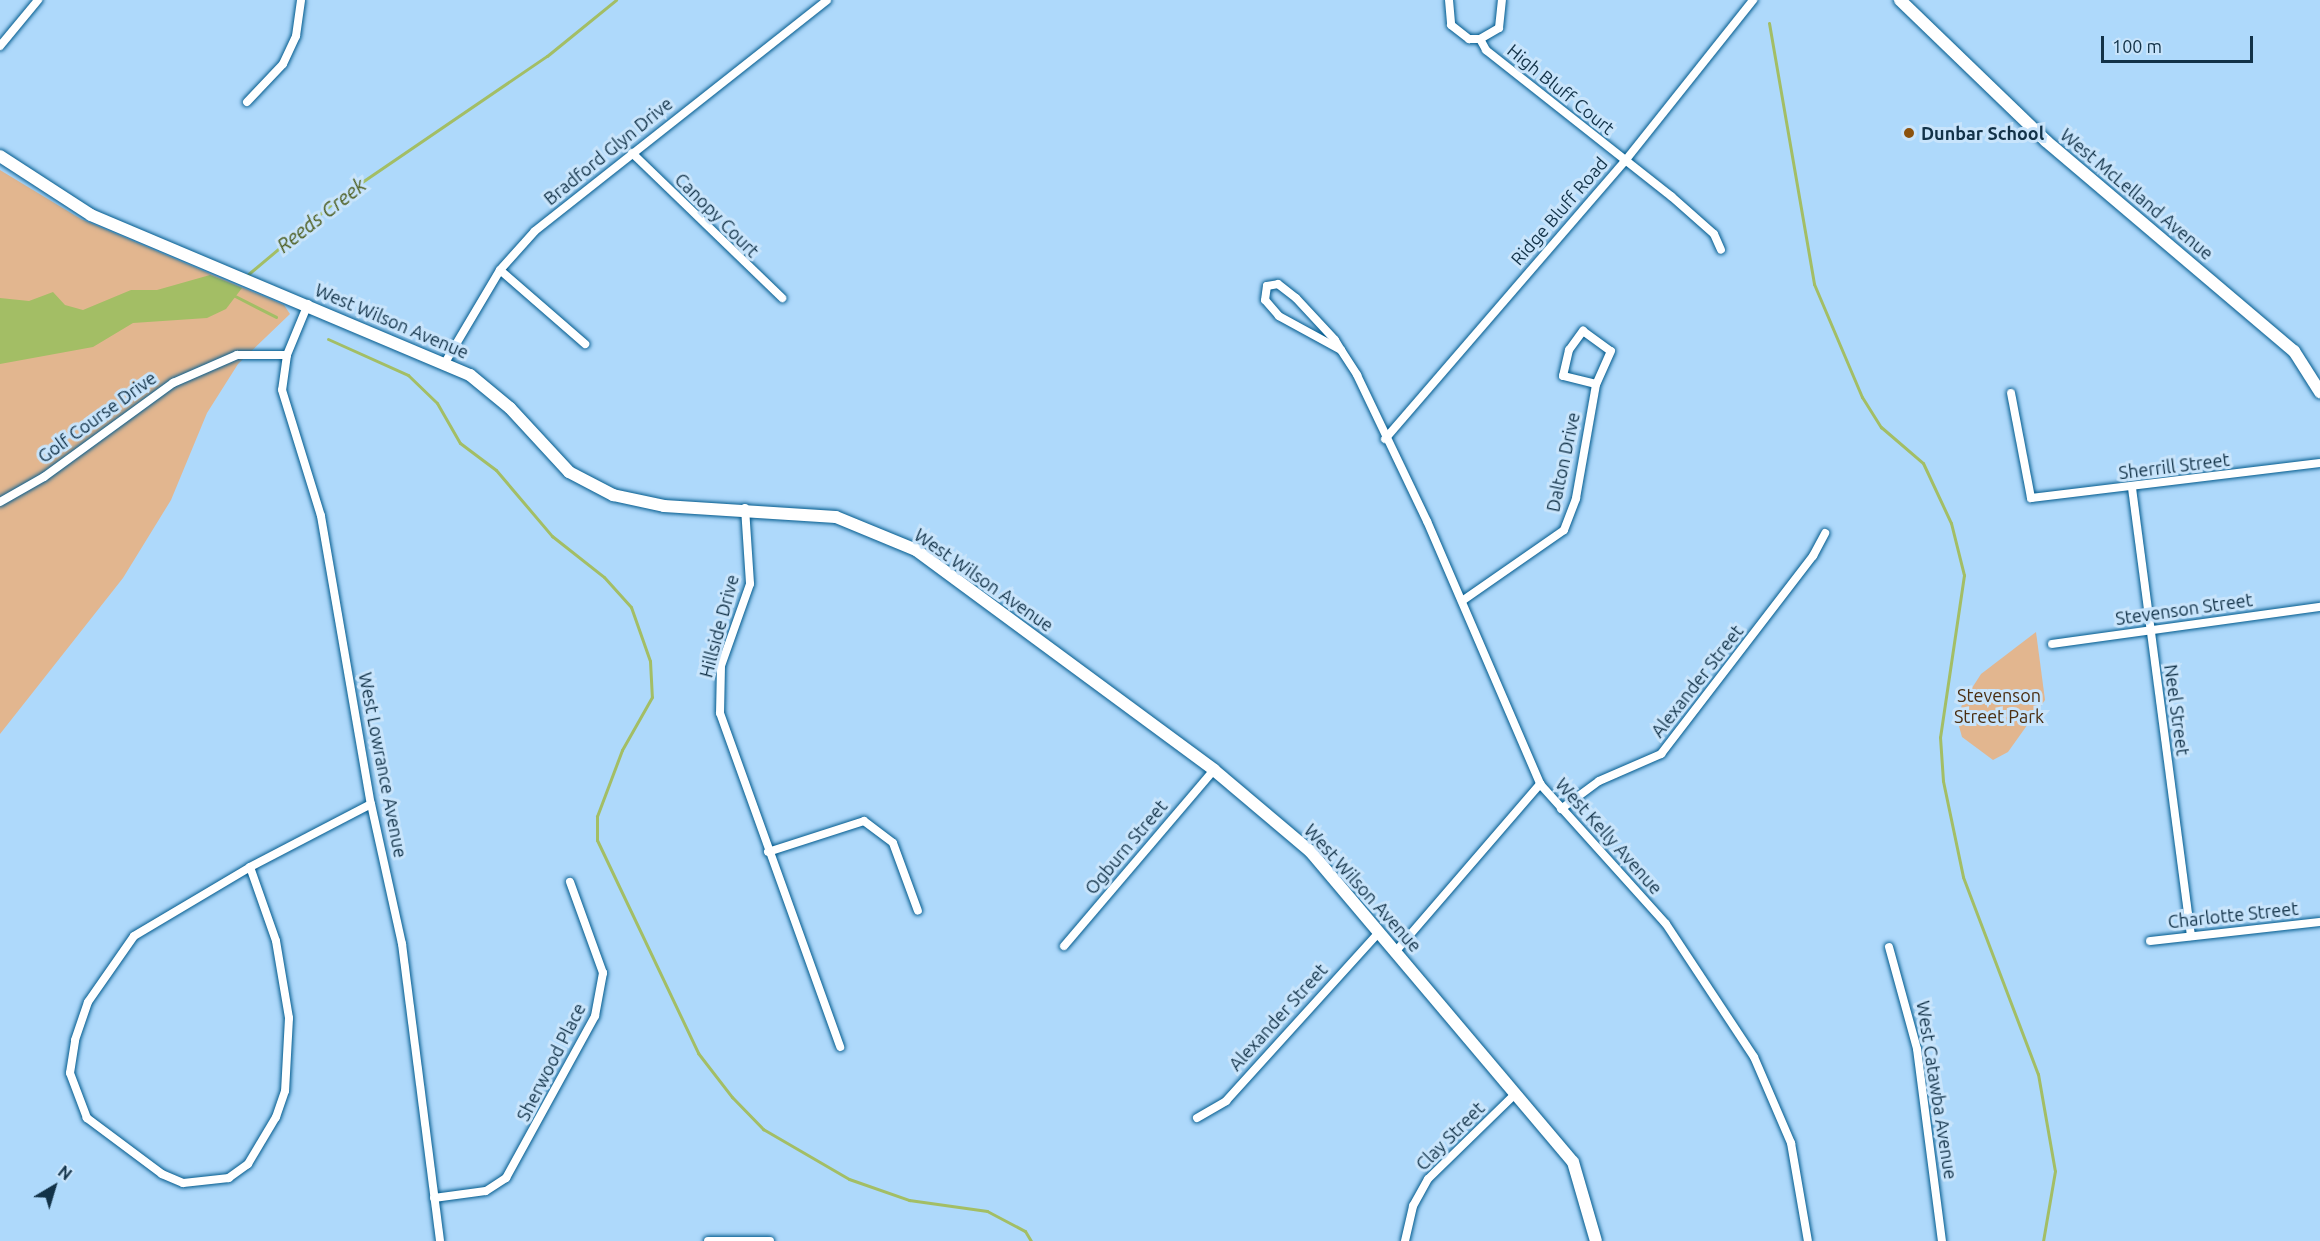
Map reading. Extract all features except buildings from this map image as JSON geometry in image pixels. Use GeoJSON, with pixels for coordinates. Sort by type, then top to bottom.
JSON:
{"type":"FeatureCollection","features":[{"type":"Feature","properties":{"kind":"street"},"geometry":{"type":"LineString","coordinates":[[0,46],[38,0]]}},
{"type":"Feature","properties":{"kind":"street"},"geometry":{"type":"LineString","coordinates":[[247,102],[283,64],[296,36],[302,0]]}},
{"type":"Feature","properties":{"kind":"street","name":"Bradford Glyn Drive"},"geometry":{"type":"LineString","coordinates":[[446,361],[500,270],[535,231],[827,0]]}},
{"type":"Feature","properties":{"kind":"street","name":"High Bluff Court"},"geometry":{"type":"LineString","coordinates":[[1449,0],[1451,25],[1459,34],[1480,39],[1499,28],[1502,0]]}},
{"type":"Feature","properties":{"kind":"street","name":"Ridge Bluff Road"},"geometry":{"type":"LineString","coordinates":[[1385,439],[1625,161],[1753,0]]}},
{"type":"Feature","properties":{"kind":"street","name":"West McLelland Avenue"},"geometry":{"type":"LineString","coordinates":[[1900,0],[2046,141],[2294,351],[2320,392]]}},
{"type":"Feature","properties":{"kind":"street","name":"High Bluff Court"},"geometry":{"type":"LineString","coordinates":[[1480,39],[1486,50],[1714,234],[1721,250]]}},
{"type":"Feature","properties":{"kind":"street","name":"Canopy Court"},"geometry":{"type":"LineString","coordinates":[[632,153],[782,298]]}},
{"type":"Feature","properties":{"kind":"street","name":"West Wilson Avenue"},"geometry":{"type":"LineString","coordinates":[[0,156],[91,215],[446,361],[493,392],[553,458],[589,484],[637,502],[746,508],[836,518],[916,550],[1214,770],[1310,851],[1573,1162],[1596,1241]]}},
{"type":"Feature","properties":{"kind":"street"},"geometry":{"type":"LineString","coordinates":[[500,270],[585,344]]}},
{"type":"Feature","properties":{"kind":"street","name":"West Kelly Avenue"},"geometry":{"type":"LineString","coordinates":[[1341,350],[1279,316],[1263,294],[1267,286],[1278,284],[1289,291],[1341,350],[1462,601],[1540,784],[1666,924],[1754,1057],[1791,1143],[1808,1241]]}},
{"type":"Feature","properties":{"kind":"street","name":"West Lowrance Avenue"},"geometry":{"type":"LineString","coordinates":[[308,304],[287,355],[286,413],[321,516],[371,804],[406,970],[440,1241]]}},
{"type":"Feature","properties":{"kind":"street","name":"Dalton Drive"},"geometry":{"type":"LineString","coordinates":[[1462,601],[1564,530],[1576,498],[1596,384],[1611,351],[1583,331],[1569,350],[1563,376],[1596,384]]}},
{"type":"Feature","properties":{"kind":"street","name":"Golf Course Drive"},"geometry":{"type":"LineString","coordinates":[[0,502],[44,477],[173,382],[237,355],[287,355]]}},
{"type":"Feature","properties":{"kind":"street","name":"Sherrill Street"},"geometry":{"type":"LineString","coordinates":[[2011,393],[2031,498],[2132,488],[2320,463]]}},
{"type":"Feature","properties":{"kind":"street","name":"Neel Street"},"geometry":{"type":"LineString","coordinates":[[2132,488],[2191,936]]}},
{"type":"Feature","properties":{"kind":"street","name":"Hillside Drive"},"geometry":{"type":"LineString","coordinates":[[746,508],[750,584],[721,666],[718,699],[768,852],[840,1047]]}},
{"type":"Feature","properties":{"kind":"street","name":"Alexander Street"},"geometry":{"type":"LineString","coordinates":[[1561,809],[1599,781],[1662,754],[1825,533]]}},
{"type":"Feature","properties":{"kind":"street","name":"Stevenson Street"},"geometry":{"type":"LineString","coordinates":[[2052,644],[2320,607]]}},
{"type":"Feature","properties":{"kind":"street","name":"Ogburn Street"},"geometry":{"type":"LineString","coordinates":[[1064,946],[1214,770]]}},
{"type":"Feature","properties":{"kind":"street"},"geometry":{"type":"LineString","coordinates":[[1396,951],[1540,784]]}},
{"type":"Feature","properties":{"kind":"street"},"geometry":{"type":"LineString","coordinates":[[250,867],[276,941],[289,1018],[285,1091],[268,1133],[248,1164],[206,1184],[183,1183],[162,1174],[87,1118],[70,1073],[75,1040],[103,975],[134,936],[250,867],[371,804]]}},
{"type":"Feature","properties":{"kind":"street"},"geometry":{"type":"LineString","coordinates":[[768,852],[864,822],[893,843],[918,911]]}},
{"type":"Feature","properties":{"kind":"street","name":"Sherwood Place"},"geometry":{"type":"LineString","coordinates":[[434,1198],[486,1191],[506,1178],[595,1016],[603,973],[570,882]]}},
{"type":"Feature","properties":{"kind":"street","name":"Charlotte Street"},"geometry":{"type":"LineString","coordinates":[[2150,941],[2320,922]]}},
{"type":"Feature","properties":{"kind":"street","name":"Alexander Street"},"geometry":{"type":"LineString","coordinates":[[1197,1118],[1226,1101],[1380,931]]}},
{"type":"Feature","properties":{"kind":"street","name":"West Catawba Avenue"},"geometry":{"type":"LineString","coordinates":[[1889,947],[1917,1049],[1942,1241]]}},
{"type":"Feature","properties":{"kind":"street","name":"Clay Street"},"geometry":{"type":"LineString","coordinates":[[1405,1241],[1413,1206],[1428,1179],[1516,1093]]}},
{"type":"Feature","properties":{"kind":"street"},"geometry":{"type":"LineString","coordinates":[[708,1241],[770,1241]]}},
{"type":"Feature","properties":{"kind":"green space"},"geometry":{"type":"Polygon","coordinates":[[[0,170],[81,219],[284,305],[290,314],[238,364],[207,413],[171,500],[123,578],[0,734],[0,170]]]}},
{"type":"Feature","properties":{"kind":"green space","name":"Stevenson Street Park"},"geometry":{"type":"Polygon","coordinates":[[[2036,632],[2045,700],[2008,752],[1993,760],[1962,737],[1957,719],[1963,702],[1981,674],[2036,632]]]}},
{"type":"Feature","properties":{"kind":"shaded area"},"geometry":{"type":"Polygon","coordinates":[[[210,275],[242,288],[226,309],[207,318],[133,323],[93,347],[0,364],[0,298],[29,301],[53,292],[65,305],[83,310],[131,290],[157,290],[210,275]]]}},
{"type":"Feature","properties":{"kind":"waterway","name":"Reeds Creek"},"geometry":{"type":"LineString","coordinates":[[246,276],[340,197],[547,56],[616,0]]}},
{"type":"Feature","properties":{"kind":"waterway"},"geometry":{"type":"LineString","coordinates":[[1769,23],[1814,284],[1862,397],[1881,427],[1923,463],[1951,523],[1964,575],[1940,737],[1943,781],[1963,877],[2038,1074],[2055,1171],[2043,1241]]}},
{"type":"Feature","properties":{"kind":"waterway"},"geometry":{"type":"LineString","coordinates":[[235,296],[276,317]]}},
{"type":"Feature","properties":{"kind":"waterway"},"geometry":{"type":"LineString","coordinates":[[328,339],[408,375],[437,403],[460,443],[496,470],[552,536],[604,577],[631,607],[650,661],[652,697],[622,750],[597,816],[597,840],[698,1053],[732,1097],[763,1129],[849,1179],[909,1200],[987,1211],[1025,1231],[1031,1241]]}},
{"type":"Feature","properties":{"kind":"place","name":"Dunbar School"},"geometry":{"type":"Point","coordinates":[1909,133]}}]}
